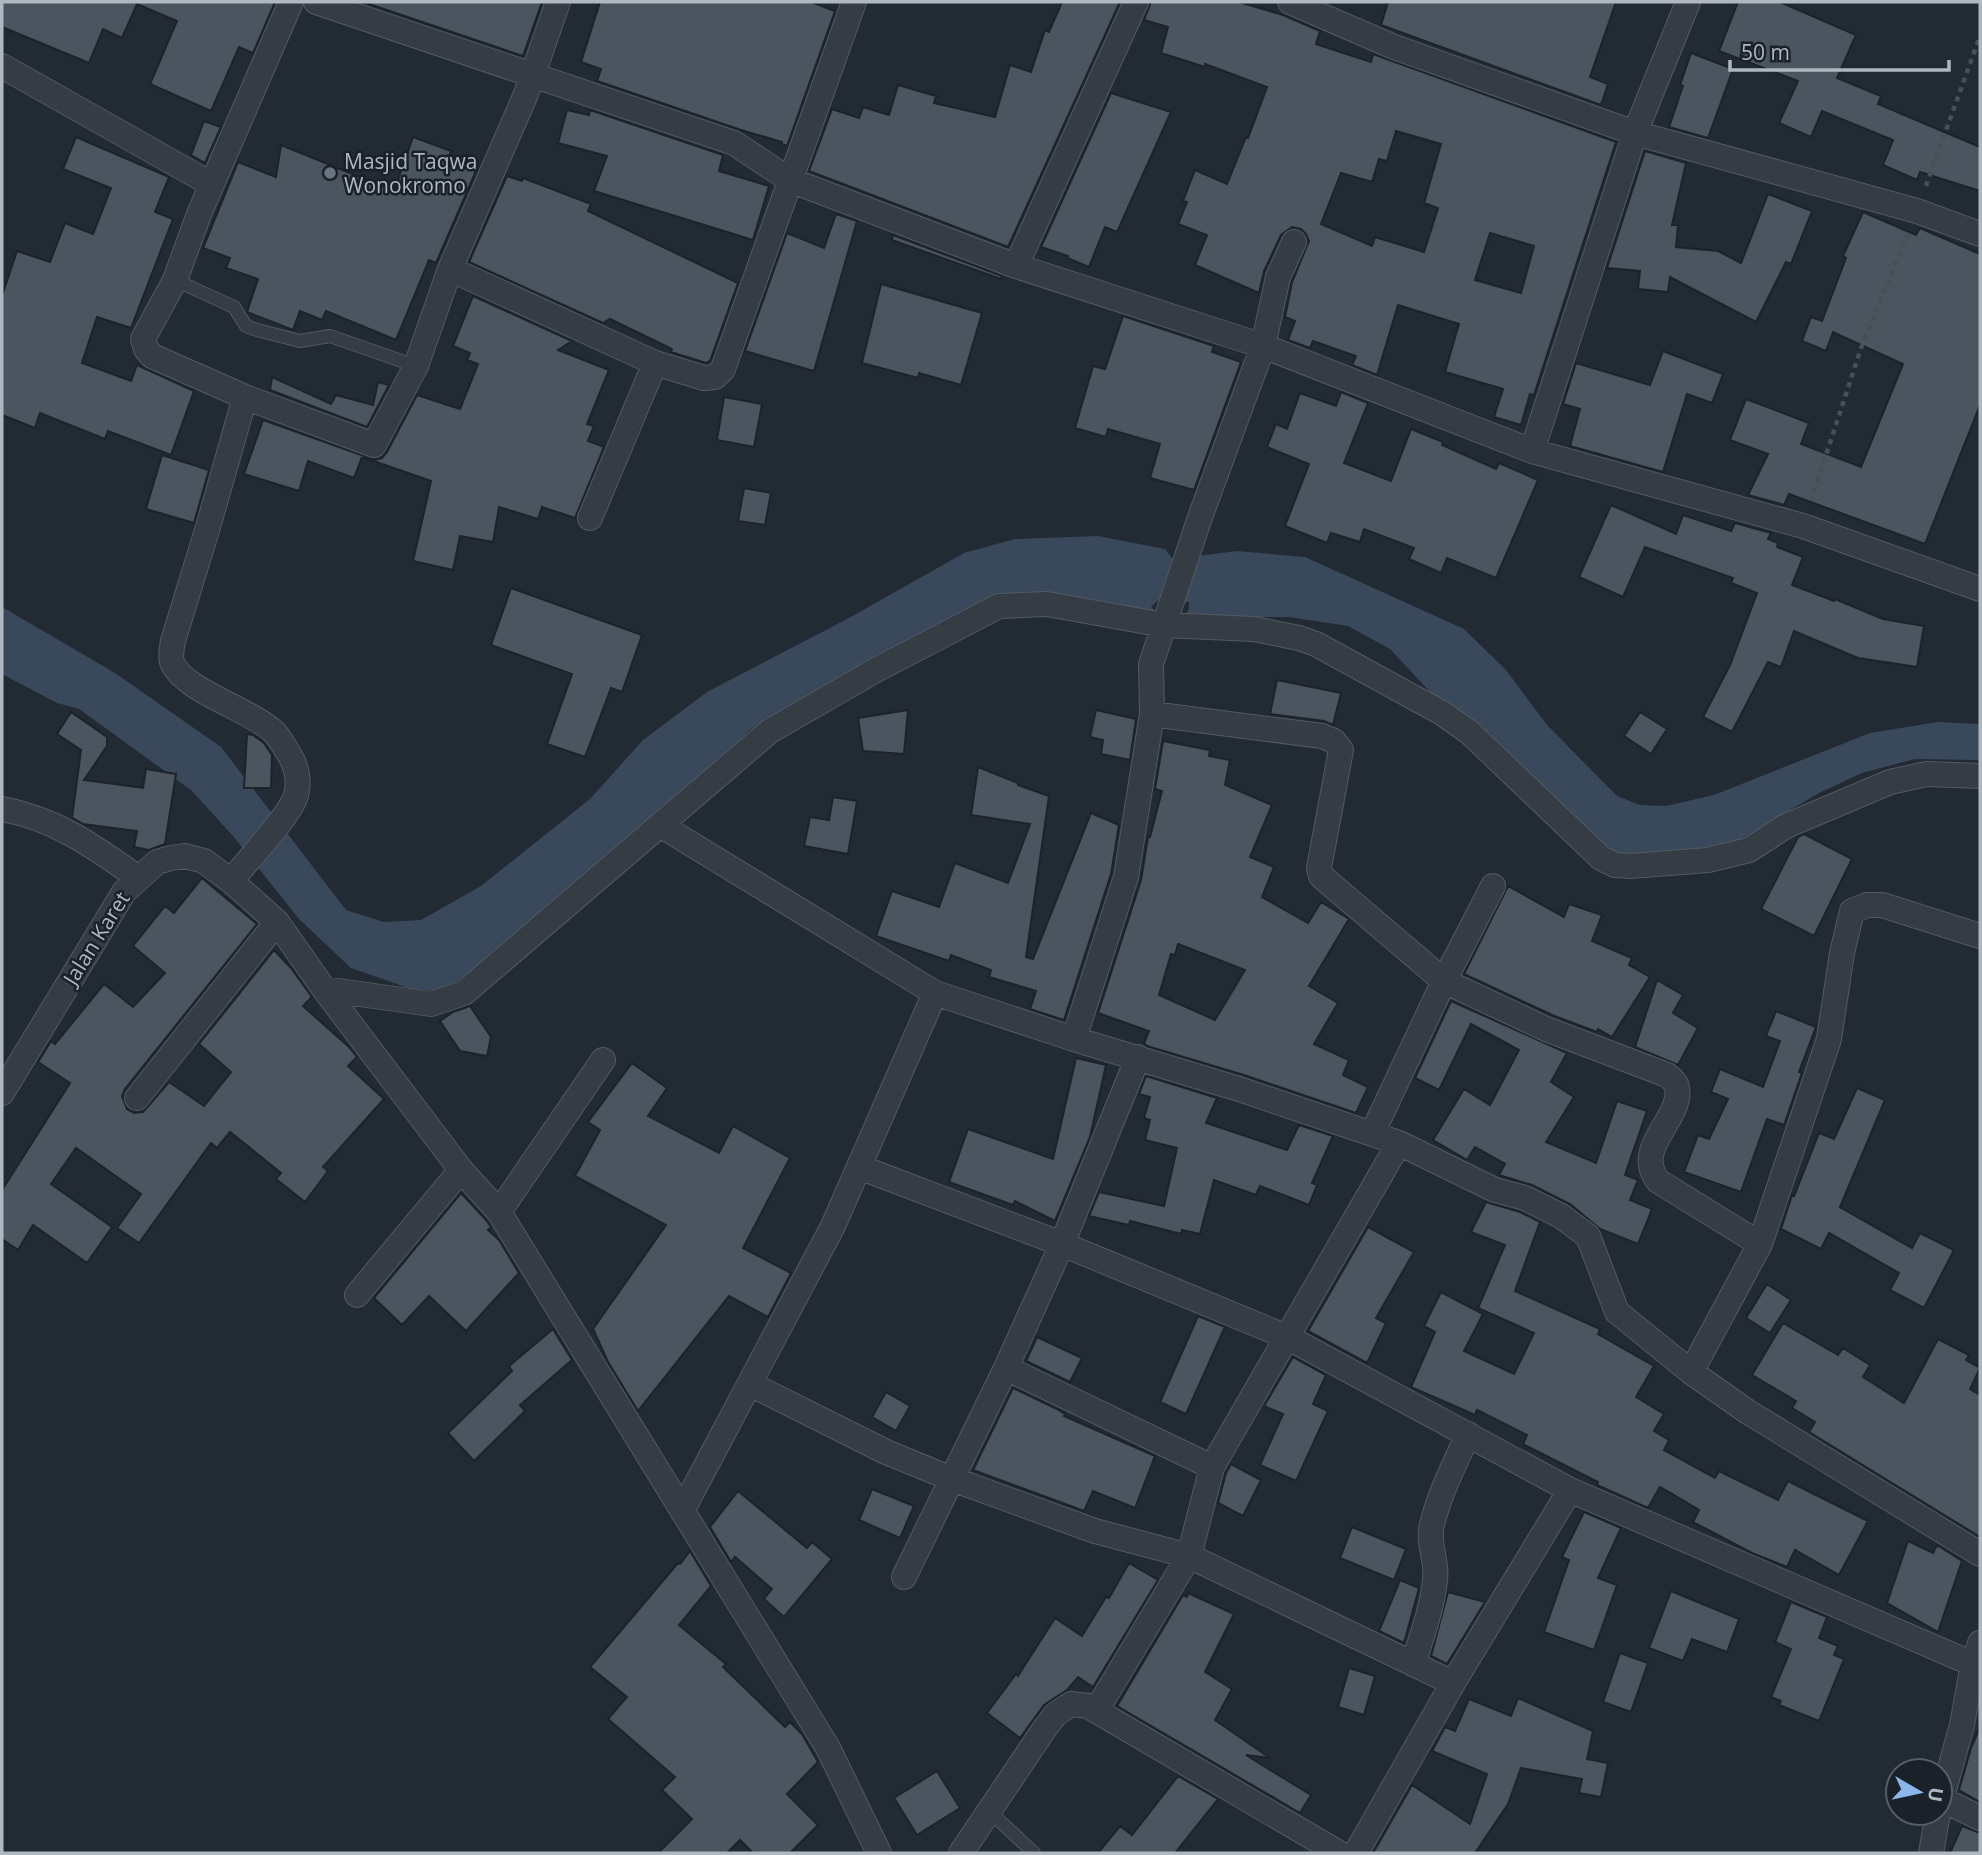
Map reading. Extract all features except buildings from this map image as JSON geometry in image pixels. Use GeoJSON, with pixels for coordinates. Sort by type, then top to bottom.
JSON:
{"type":"FeatureCollection","features":[{"type":"Feature","properties":{"kind":"street"},"geometry":{"type":"LineString","coordinates":[[291,2],[212,184],[175,280],[143,339],[152,356],[245,397],[374,446],[416,366],[450,269],[533,74],[558,2]]}},
{"type":"Feature","properties":{"kind":"street"},"geometry":{"type":"LineString","coordinates":[[316,2],[734,143],[790,180],[1016,266],[1263,346],[1532,451],[1803,526],[1980,589]]}},
{"type":"Feature","properties":{"kind":"street"},"geometry":{"type":"LineString","coordinates":[[450,269],[655,363],[704,378],[715,377],[723,369],[854,2]]}},
{"type":"Feature","properties":{"kind":"street"},"geometry":{"type":"LineString","coordinates":[[1016,266],[1136,2]]}},
{"type":"Feature","properties":{"kind":"street"},"geometry":{"type":"LineString","coordinates":[[1290,2],[1394,47],[1635,133],[1917,211],[1980,234]]}},
{"type":"Feature","properties":{"kind":"street"},"geometry":{"type":"LineString","coordinates":[[1532,451],[1635,133],[1688,2]]}},
{"type":"Feature","properties":{"kind":"street"},"geometry":{"type":"LineString","coordinates":[[2,66],[212,184]]}},
{"type":"Feature","properties":{"kind":"street"},"geometry":{"type":"LineString","coordinates":[[1074,1039],[1126,877],[1152,715],[1151,664],[1199,520],[1263,346],[1278,277],[1294,242]]}},
{"type":"Feature","properties":{"kind":"street"},"geometry":{"type":"LineString","coordinates":[[590,518],[655,363]]}},
{"type":"Feature","properties":{"kind":"street"},"geometry":{"type":"LineString","coordinates":[[231,881],[296,797],[298,774],[273,731],[195,686],[178,672],[171,660],[173,640],[245,397]]}},
{"type":"Feature","properties":{"kind":"street"},"geometry":{"type":"LineString","coordinates":[[324,989],[431,1004],[464,993],[770,731],[876,670],[999,606],[1047,604],[1167,617],[1254,629],[1316,644],[1442,713],[1469,732],[1601,858],[1615,865],[1708,860],[1749,850],[1786,826],[1890,782],[1926,774],[1980,776]]}},
{"type":"Feature","properties":{"kind":"street"},"geometry":{"type":"LineString","coordinates":[[1152,715],[1322,736],[1334,741],[1341,750],[1319,868],[1321,876],[1444,981],[1546,1029],[1667,1075],[1676,1084],[1678,1091],[1653,1148],[1649,1167],[1652,1174],[1658,1181],[1760,1244]]}},
{"type":"Feature","properties":{"kind":"street"},"geometry":{"type":"LineString","coordinates":[[2,809],[29,814],[81,838],[137,877]]}},
{"type":"Feature","properties":{"kind":"street"},"geometry":{"type":"LineString","coordinates":[[660,825],[935,993],[1399,1143],[1495,1190],[1525,1198],[1561,1216],[1588,1236],[1617,1312],[1691,1372],[1748,1412],[1980,1554]]}},
{"type":"Feature","properties":{"kind":"street","name":"Jalan Karet"},"geometry":{"type":"LineString","coordinates":[[2,1093],[124,892],[137,877],[157,862],[185,856],[204,861],[231,881],[277,922],[461,1171],[499,1212],[828,1748],[879,1853]]}},
{"type":"Feature","properties":{"kind":"street"},"geometry":{"type":"LineString","coordinates":[[1372,1134],[1444,981],[1493,886]]}},
{"type":"Feature","properties":{"kind":"street"},"geometry":{"type":"LineString","coordinates":[[1691,1372],[1760,1244],[1829,1039],[1842,953],[1852,911],[1867,905],[1882,905],[1980,936]]}},
{"type":"Feature","properties":{"kind":"street"},"geometry":{"type":"LineString","coordinates":[[136,1098],[277,922]]}},
{"type":"Feature","properties":{"kind":"street"},"geometry":{"type":"LineString","coordinates":[[682,1511],[833,1226],[935,993]]}},
{"type":"Feature","properties":{"kind":"street"},"geometry":{"type":"LineString","coordinates":[[904,1577],[1006,1367],[1062,1244],[1138,1057]]}},
{"type":"Feature","properties":{"kind":"street"},"geometry":{"type":"LineString","coordinates":[[499,1212],[603,1060]]}},
{"type":"Feature","properties":{"kind":"street"},"geometry":{"type":"LineString","coordinates":[[1096,1711],[1189,1556],[1212,1467],[1399,1143]]}},
{"type":"Feature","properties":{"kind":"street"},"geometry":{"type":"LineString","coordinates":[[859,1167],[1062,1244],[1287,1337],[1570,1490],[1976,1653],[1953,1757]]}},
{"type":"Feature","properties":{"kind":"street"},"geometry":{"type":"LineString","coordinates":[[358,1295],[461,1171]]}},
{"type":"Feature","properties":{"kind":"street"},"geometry":{"type":"LineString","coordinates":[[1006,1367],[1212,1467]]}},
{"type":"Feature","properties":{"kind":"street"},"geometry":{"type":"LineString","coordinates":[[750,1384],[886,1452],[952,1479],[1095,1531],[1189,1556],[1453,1683]]}},
{"type":"Feature","properties":{"kind":"street"},"geometry":{"type":"LineString","coordinates":[[1413,1664],[1428,1617],[1436,1579],[1432,1525],[1468,1434]]}},
{"type":"Feature","properties":{"kind":"street"},"geometry":{"type":"LineString","coordinates":[[1356,1853],[1453,1683],[1570,1490]]}},
{"type":"Feature","properties":{"kind":"street"},"geometry":{"type":"LineString","coordinates":[[961,1853],[1056,1714],[1071,1704],[1088,1706],[1339,1853]]}},
{"type":"Feature","properties":{"kind":"street"},"geometry":{"type":"LineString","coordinates":[[1954,1810],[1980,1818]]}},
{"type":"Feature","properties":{"kind":"street"},"geometry":{"type":"LineString","coordinates":[[1931,1853],[1936,1827]]}},
{"type":"Feature","properties":{"kind":"lane"},"geometry":{"type":"LineString","coordinates":[[175,280],[234,307],[246,326],[257,330],[300,341],[330,336],[416,366]]}},
{"type":"Feature","properties":{"kind":"lane"},"geometry":{"type":"LineString","coordinates":[[989,1811],[1034,1853]]}},
{"type":"Feature","properties":{"kind":"path"},"geometry":{"type":"LineString","coordinates":[[1803,526],[1861,348],[1917,211],[1980,36]]}},
{"type":"Feature","properties":{"kind":"water"},"geometry":{"type":"Polygon","coordinates":[[[1098,536],[1165,549],[1172,558],[1185,562],[1190,557],[1237,551],[1305,557],[1464,629],[1506,670],[1547,725],[1617,796],[1640,805],[1666,806],[1714,795],[1870,733],[1938,722],[1980,724],[1980,760],[1915,759],[1862,773],[1819,793],[1739,840],[1687,851],[1633,856],[1611,851],[1431,693],[1390,649],[1348,626],[1289,617],[1163,615],[1186,614],[1189,609],[1189,602],[1181,602],[1165,593],[1151,607],[1159,615],[1057,612],[1006,615],[765,720],[749,731],[671,807],[578,890],[444,991],[411,989],[351,968],[299,919],[233,836],[191,790],[79,709],[57,703],[2,674],[2,607],[115,673],[221,747],[346,910],[384,922],[421,920],[481,886],[590,799],[643,740],[707,692],[849,618],[964,553],[1015,539],[1098,536]]]}},
{"type":"Feature","properties":{"kind":"place","name":"Masjid Taqwa Wonokromo"},"geometry":{"type":"Point","coordinates":[330,173]}}]}
